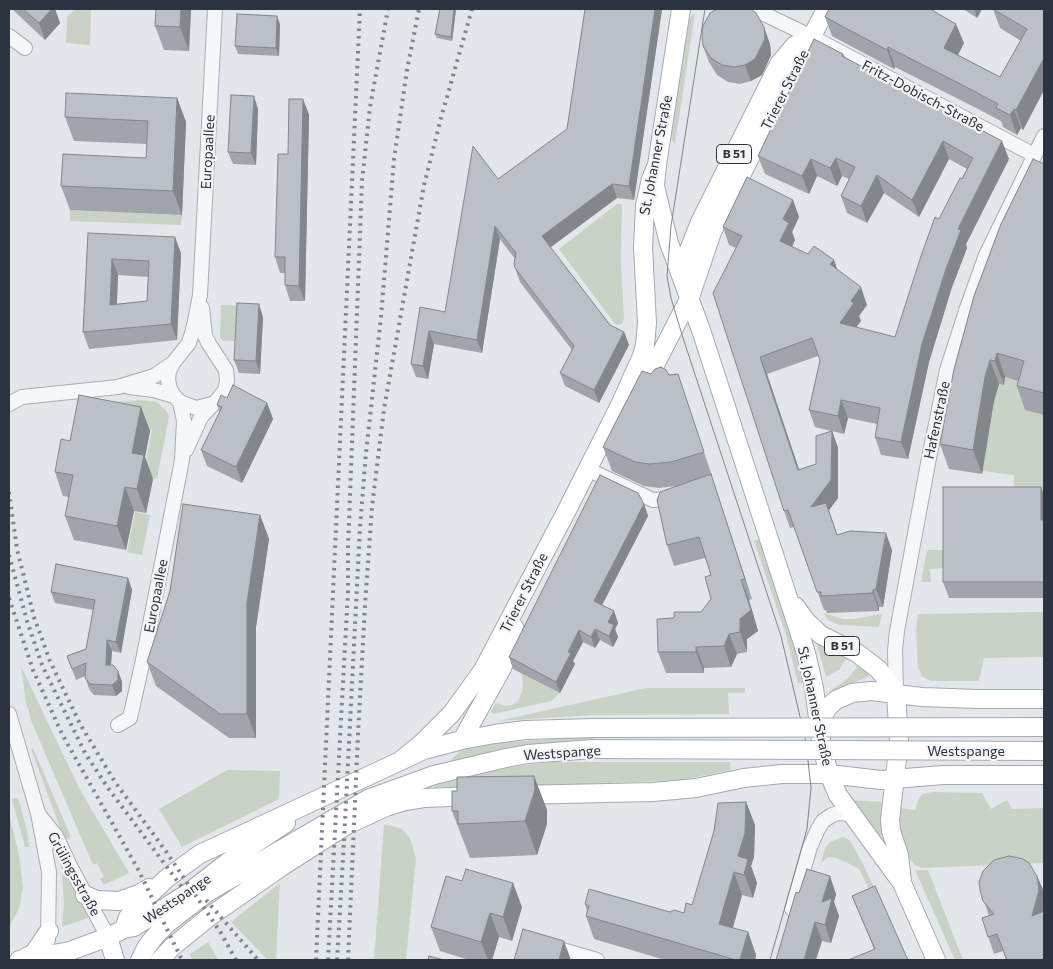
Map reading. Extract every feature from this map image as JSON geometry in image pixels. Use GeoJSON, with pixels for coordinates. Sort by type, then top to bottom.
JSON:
{"type":"FeatureCollection","features":[{"type":"Feature","properties":{"kind":"main road","name":"Trierer Straße"},"geometry":{"type":"LineString","coordinates":[[620,405],[640,391],[700,264],[712,232],[826,9]]}},
{"type":"Feature","properties":{"kind":"main road","name":"St. Johanner Straße"},"geometry":{"type":"LineString","coordinates":[[646,332],[643,224],[650,180],[657,165],[680,14]]}},
{"type":"Feature","properties":{"kind":"main road","name":"Trierer Straße"},"geometry":{"type":"LineString","coordinates":[[687,291],[686,265],[690,245],[700,222],[779,64],[796,45],[812,37]]}},
{"type":"Feature","properties":{"kind":"main road"},"geometry":{"type":"LineString","coordinates":[[657,165],[666,210],[671,226],[680,242],[690,245],[701,242],[712,232]]}},
{"type":"Feature","properties":{"kind":"main road","name":"B 51"},"geometry":{"type":"LineString","coordinates":[[657,165],[656,186],[659,208],[687,291]]}},
{"type":"Feature","properties":{"kind":"main road","name":"St. Johanner Straße"},"geometry":{"type":"LineString","coordinates":[[697,318],[697,289],[700,264]]}},
{"type":"Feature","properties":{"kind":"main road","name":"St. Johanner Straße"},"geometry":{"type":"LineString","coordinates":[[687,291],[789,598],[808,662],[820,724],[822,747],[829,774],[838,795],[902,883],[936,960]]}},
{"type":"Feature","properties":{"kind":"main road","name":"Trierer Straße"},"geometry":{"type":"LineString","coordinates":[[400,761],[437,728],[469,692],[483,670],[620,405],[642,356],[646,332]]}},
{"type":"Feature","properties":{"kind":"main road","name":"St. Johanner Straße"},"geometry":{"type":"LineString","coordinates":[[789,598],[806,621],[821,634],[857,653],[878,669],[896,694],[899,740],[890,820],[902,883]]}},
{"type":"Feature","properties":{"kind":"main road"},"geometry":{"type":"LineString","coordinates":[[462,740],[502,668],[512,641],[516,609]]}},
{"type":"Feature","properties":{"kind":"main road"},"geometry":{"type":"LineString","coordinates":[[820,724],[826,708],[836,700],[852,693],[871,691],[922,697],[1044,699]]}},
{"type":"Feature","properties":{"kind":"main road","name":"Westspange"},"geometry":{"type":"LineString","coordinates":[[124,929],[128,916],[167,878],[200,854],[424,750],[462,740],[525,730],[593,728],[1044,727]]}},
{"type":"Feature","properties":{"kind":"main road","name":"Westspange"},"geometry":{"type":"LineString","coordinates":[[140,960],[146,948],[162,930],[208,892],[368,799],[434,775],[497,760],[528,754],[593,749],[1044,751]]}},
{"type":"Feature","properties":{"kind":"main road"},"geometry":{"type":"LineString","coordinates":[[160,960],[172,946],[209,917],[281,867],[348,825],[386,807],[406,801],[424,798],[500,795],[653,792],[696,788],[754,777],[782,774],[829,774],[870,780],[894,780],[943,775],[1044,775]]}},
{"type":"Feature","properties":{"kind":"main road","name":"Westspange"},"geometry":{"type":"LineString","coordinates":[[21,960],[47,958],[134,927],[172,903],[234,858],[326,796]]}},
{"type":"Feature","properties":{"kind":"main road"},"geometry":{"type":"LineString","coordinates":[[86,895],[97,900],[120,901],[139,894],[167,878]]}},
{"type":"Feature","properties":{"kind":"main road"},"geometry":{"type":"LineString","coordinates":[[21,960],[34,953],[49,931]]}},
{"type":"Feature","properties":{"kind":"main road"},"geometry":{"type":"LineString","coordinates":[[108,937],[115,960]]}},
{"type":"Feature","properties":{"kind":"street","name":"Europaallee"},"geometry":{"type":"LineString","coordinates":[[118,725],[130,718],[144,660],[182,460],[184,421],[168,380],[169,371],[175,360],[189,343],[192,336],[200,295],[215,9]]}},
{"type":"Feature","properties":{"kind":"street","name":"Fritz-Dobisch-Straße"},"geometry":{"type":"LineString","coordinates":[[754,9],[812,37],[1033,157]]}},
{"type":"Feature","properties":{"kind":"street"},"geometry":{"type":"LineString","coordinates":[[9,36],[25,48]]}},
{"type":"Feature","properties":{"kind":"street","name":"Hafenstraße"},"geometry":{"type":"LineString","coordinates":[[896,694],[895,650],[897,631],[928,458],[947,370],[966,308],[986,255],[1044,136]]}},
{"type":"Feature","properties":{"kind":"street"},"geometry":{"type":"LineString","coordinates":[[1033,157],[1044,166]]}},
{"type":"Feature","properties":{"kind":"street","name":"Europaallee"},"geometry":{"type":"LineString","coordinates":[[182,460],[201,416],[220,398],[225,390],[227,381],[226,370],[208,344],[205,336],[200,295]]}},
{"type":"Feature","properties":{"kind":"street"},"geometry":{"type":"LineString","coordinates":[[118,387],[154,376],[186,352],[196,349],[205,350],[220,360]]}},
{"type":"Feature","properties":{"kind":"street"},"geometry":{"type":"LineString","coordinates":[[13,398],[118,387],[154,390],[196,408],[204,408],[212,404]]}},
{"type":"Feature","properties":{"kind":"street"},"geometry":{"type":"LineString","coordinates":[[587,469],[653,500],[671,500],[690,494]]}},
{"type":"Feature","properties":{"kind":"street","name":"Grülingsstraße"},"geometry":{"type":"LineString","coordinates":[[9,714],[38,813],[48,872],[49,931],[47,958]]}},
{"type":"Feature","properties":{"kind":"street","name":"Grülingsstraße"},"geometry":{"type":"LineString","coordinates":[[38,813],[56,836],[108,937]]}},
{"type":"Feature","properties":{"kind":"street"},"geometry":{"type":"LineString","coordinates":[[788,925],[810,847],[818,828],[823,821],[833,814],[851,814]]}},
{"type":"Feature","properties":{"kind":"street"},"geometry":{"type":"LineString","coordinates":[[536,942],[597,960]]}},
{"type":"Feature","properties":{"kind":"green space"},"geometry":{"type":"Polygon","coordinates":[[[75,9],[91,9],[90,45],[66,43],[67,17],[75,9]]]}},
{"type":"Feature","properties":{"kind":"green space"},"geometry":{"type":"Polygon","coordinates":[[[695,13],[675,144],[671,139],[689,18],[695,13]]]}},
{"type":"Feature","properties":{"kind":"green space"},"geometry":{"type":"Polygon","coordinates":[[[617,204],[622,206],[621,261],[624,319],[622,324],[618,325],[615,324],[559,249],[617,204]]]}},
{"type":"Feature","properties":{"kind":"green space"},"geometry":{"type":"Polygon","coordinates":[[[70,210],[182,215],[181,225],[70,221],[70,210]]]}},
{"type":"Feature","properties":{"kind":"green space"},"geometry":{"type":"Polygon","coordinates":[[[221,305],[253,306],[238,341],[223,341],[220,337],[221,305]]]}},
{"type":"Feature","properties":{"kind":"green space"},"geometry":{"type":"Polygon","coordinates":[[[1016,372],[1044,415],[1044,504],[1013,504],[1014,475],[982,471],[993,409],[989,407],[999,384],[1004,385],[1005,377],[1013,379],[1016,372]]]}},
{"type":"Feature","properties":{"kind":"green space"},"geometry":{"type":"Polygon","coordinates":[[[142,400],[156,402],[166,410],[169,416],[157,479],[143,476],[152,430],[88,417],[90,404],[142,400]]]}},
{"type":"Feature","properties":{"kind":"green space"},"geometry":{"type":"Polygon","coordinates":[[[135,512],[150,515],[142,555],[127,552],[135,512]]]}},
{"type":"Feature","properties":{"kind":"green space"},"geometry":{"type":"Polygon","coordinates":[[[760,539],[791,635],[804,683],[798,683],[786,635],[754,541],[760,539]]]}},
{"type":"Feature","properties":{"kind":"green space"},"geometry":{"type":"Polygon","coordinates":[[[927,550],[945,550],[945,568],[930,569],[931,582],[921,582],[927,550]]]}},
{"type":"Feature","properties":{"kind":"green space"},"geometry":{"type":"Polygon","coordinates":[[[1044,612],[1044,657],[984,658],[979,681],[931,681],[923,677],[918,668],[916,631],[918,614],[1044,612]]]}},
{"type":"Feature","properties":{"kind":"green space"},"geometry":{"type":"Polygon","coordinates":[[[824,613],[843,619],[882,614],[879,627],[839,625],[828,620],[824,613]]]}},
{"type":"Feature","properties":{"kind":"green space"},"geometry":{"type":"Polygon","coordinates":[[[818,640],[847,657],[839,670],[826,677],[817,644],[818,640]]]}},
{"type":"Feature","properties":{"kind":"green space"},"geometry":{"type":"Polygon","coordinates":[[[859,664],[869,673],[868,677],[829,691],[850,676],[859,664]]]}},
{"type":"Feature","properties":{"kind":"green space"},"geometry":{"type":"Polygon","coordinates":[[[21,666],[79,788],[129,873],[104,885],[100,879],[104,877],[97,863],[93,865],[32,723],[26,703],[21,666]]]}},
{"type":"Feature","properties":{"kind":"green space"},"geometry":{"type":"Polygon","coordinates":[[[521,673],[560,693],[551,701],[493,714],[491,711],[496,703],[506,706],[518,701],[523,684],[521,673]]]}},
{"type":"Feature","properties":{"kind":"green space"},"geometry":{"type":"Polygon","coordinates":[[[646,688],[745,688],[745,693],[728,693],[729,714],[593,715],[498,721],[646,688]]]}},
{"type":"Feature","properties":{"kind":"green space"},"geometry":{"type":"Polygon","coordinates":[[[593,736],[593,741],[453,762],[452,759],[462,749],[496,743],[593,736]]]}},
{"type":"Feature","properties":{"kind":"green space"},"geometry":{"type":"Polygon","coordinates":[[[33,748],[71,837],[65,841],[31,749],[33,748]]]}},
{"type":"Feature","properties":{"kind":"green space"},"geometry":{"type":"Polygon","coordinates":[[[552,762],[730,762],[731,770],[681,780],[555,785],[435,787],[433,785],[434,783],[461,776],[552,762]]]}},
{"type":"Feature","properties":{"kind":"green space"},"geometry":{"type":"Polygon","coordinates":[[[227,770],[280,771],[279,799],[182,847],[159,809],[227,770]]]}},
{"type":"Feature","properties":{"kind":"green space"},"geometry":{"type":"Polygon","coordinates":[[[932,792],[982,793],[991,809],[1007,800],[1012,809],[1044,808],[1044,863],[922,868],[915,865],[909,858],[897,819],[900,808],[915,810],[919,798],[923,794],[932,792]]]}},
{"type":"Feature","properties":{"kind":"green space"},"geometry":{"type":"Polygon","coordinates":[[[18,798],[27,830],[29,847],[25,847],[12,799],[18,798]]]}},
{"type":"Feature","properties":{"kind":"green space"},"geometry":{"type":"Polygon","coordinates":[[[849,800],[881,802],[882,834],[879,837],[876,835],[849,800]]]}},
{"type":"Feature","properties":{"kind":"green space"},"geometry":{"type":"Polygon","coordinates":[[[9,814],[19,855],[23,888],[19,908],[9,928],[9,814]]]}},
{"type":"Feature","properties":{"kind":"green space"},"geometry":{"type":"Polygon","coordinates":[[[384,824],[402,829],[410,838],[416,858],[406,960],[374,960],[384,824]]]}},
{"type":"Feature","properties":{"kind":"green space"},"geometry":{"type":"Polygon","coordinates":[[[843,837],[852,844],[877,894],[872,895],[859,869],[836,858],[828,857],[821,863],[825,848],[830,842],[843,837]]]}},
{"type":"Feature","properties":{"kind":"green space"},"geometry":{"type":"Polygon","coordinates":[[[915,870],[928,870],[963,960],[955,960],[915,870]]]}},
{"type":"Feature","properties":{"kind":"green space"},"geometry":{"type":"Polygon","coordinates":[[[62,873],[64,873],[91,917],[62,927],[64,904],[62,873]]]}},
{"type":"Feature","properties":{"kind":"green space"},"geometry":{"type":"Polygon","coordinates":[[[280,883],[276,960],[268,960],[231,922],[280,883]]]}},
{"type":"Feature","properties":{"kind":"green space"},"geometry":{"type":"Polygon","coordinates":[[[208,942],[218,960],[192,960],[190,954],[208,942]]]}},
{"type":"Feature","properties":{"kind":"building"},"geometry":{"type":"Polygon","coordinates":[[[23,9],[52,9],[39,23],[23,9]]]}},
{"type":"Feature","properties":{"kind":"building"},"geometry":{"type":"Polygon","coordinates":[[[156,9],[181,9],[180,27],[155,26],[156,9]]]}},
{"type":"Feature","properties":{"kind":"building"},"geometry":{"type":"Polygon","coordinates":[[[440,9],[454,9],[451,37],[435,34],[440,9]]]}},
{"type":"Feature","properties":{"kind":"building"},"geometry":{"type":"Polygon","coordinates":[[[585,9],[655,9],[629,186],[612,184],[542,236],[610,325],[624,332],[594,390],[560,373],[574,346],[515,268],[516,253],[495,226],[477,340],[429,331],[423,366],[411,364],[420,307],[445,312],[473,146],[498,179],[567,129],[585,9]]]}},
{"type":"Feature","properties":{"kind":"building"},"geometry":{"type":"Polygon","coordinates":[[[717,9],[751,9],[756,13],[764,27],[765,39],[755,59],[745,65],[734,67],[722,65],[711,58],[703,46],[702,33],[703,26],[710,13],[717,9]]]}},
{"type":"Feature","properties":{"kind":"building"},"geometry":{"type":"Polygon","coordinates":[[[829,9],[930,9],[956,24],[944,48],[1000,77],[1027,29],[993,9],[1044,9],[1044,58],[1016,110],[1014,109],[1010,115],[996,108],[998,104],[970,89],[888,47],[887,50],[825,17],[829,9]]]}},
{"type":"Feature","properties":{"kind":"building"},"geometry":{"type":"Polygon","coordinates":[[[237,14],[277,16],[276,48],[235,46],[237,14]]]}},
{"type":"Feature","properties":{"kind":"building"},"geometry":{"type":"Polygon","coordinates":[[[814,39],[843,54],[842,56],[1002,141],[958,229],[961,230],[946,269],[922,344],[901,442],[875,437],[880,408],[841,400],[838,416],[809,410],[820,360],[812,338],[760,357],[798,470],[816,464],[816,436],[832,431],[831,480],[811,507],[826,503],[837,535],[850,531],[886,533],[876,589],[873,590],[873,593],[821,596],[821,592],[817,592],[788,510],[784,511],[713,293],[742,236],[723,227],[747,177],[793,200],[783,219],[789,223],[780,241],[808,254],[814,246],[834,260],[830,264],[861,287],[851,301],[854,303],[840,323],[895,337],[935,217],[939,219],[960,178],[962,179],[973,158],[943,141],[912,200],[877,175],[861,206],[841,196],[855,167],[836,158],[830,168],[811,159],[802,176],[758,156],[814,39]]]}},
{"type":"Feature","properties":{"kind":"building"},"geometry":{"type":"Polygon","coordinates":[[[66,93],[177,98],[173,191],[61,186],[63,154],[146,158],[148,121],[65,117],[66,93]]]}},
{"type":"Feature","properties":{"kind":"building"},"geometry":{"type":"Polygon","coordinates":[[[231,95],[254,96],[251,153],[228,152],[231,95]]]}},
{"type":"Feature","properties":{"kind":"building"},"geometry":{"type":"Polygon","coordinates":[[[289,99],[303,99],[299,286],[285,285],[285,257],[275,257],[278,154],[288,154],[289,99]]]}},
{"type":"Feature","properties":{"kind":"building"},"geometry":{"type":"Polygon","coordinates":[[[1033,159],[1044,164],[1044,393],[1017,386],[1024,361],[997,353],[995,361],[990,360],[985,377],[973,450],[940,444],[954,369],[974,296],[1001,224],[1033,159]]]}},
{"type":"Feature","properties":{"kind":"building"},"geometry":{"type":"Polygon","coordinates":[[[88,233],[175,237],[171,324],[83,332],[88,233]],[[112,259],[110,305],[147,301],[149,261],[112,259]]]}},
{"type":"Feature","properties":{"kind":"building"},"geometry":{"type":"Polygon","coordinates":[[[237,303],[259,304],[256,361],[234,360],[237,303]]]}},
{"type":"Feature","properties":{"kind":"building"},"geometry":{"type":"Polygon","coordinates":[[[661,367],[669,375],[678,374],[704,452],[671,462],[650,464],[635,462],[603,447],[642,371],[651,374],[655,369],[661,367]]]}},
{"type":"Feature","properties":{"kind":"building"},"geometry":{"type":"Polygon","coordinates":[[[233,385],[267,403],[236,467],[201,450],[222,407],[217,405],[221,395],[227,398],[233,385]]]}},
{"type":"Feature","properties":{"kind":"building"},"geometry":{"type":"Polygon","coordinates":[[[79,395],[141,407],[132,453],[144,455],[137,489],[125,487],[117,526],[65,516],[73,475],[55,472],[61,439],[70,441],[79,395]]]}},
{"type":"Feature","properties":{"kind":"building"},"geometry":{"type":"Polygon","coordinates":[[[711,474],[745,579],[741,580],[751,610],[740,619],[740,632],[729,634],[724,646],[696,647],[696,652],[658,652],[657,619],[674,618],[674,612],[701,612],[711,599],[705,577],[711,575],[699,537],[667,545],[657,500],[660,492],[711,474]]]}},
{"type":"Feature","properties":{"kind":"building"},"geometry":{"type":"Polygon","coordinates":[[[600,475],[638,493],[644,504],[594,601],[614,611],[608,622],[614,625],[609,636],[595,629],[591,637],[579,630],[568,652],[571,653],[556,682],[509,657],[600,475]]]}},
{"type":"Feature","properties":{"kind":"building"},"geometry":{"type":"Polygon","coordinates":[[[943,487],[1041,487],[1041,520],[1044,520],[1044,582],[943,582],[943,487]]]}},
{"type":"Feature","properties":{"kind":"building"},"geometry":{"type":"Polygon","coordinates":[[[183,504],[260,515],[247,603],[247,714],[220,714],[147,662],[170,591],[183,504]]]}},
{"type":"Feature","properties":{"kind":"building"},"geometry":{"type":"Polygon","coordinates":[[[56,564],[128,578],[116,642],[107,640],[106,665],[113,665],[118,671],[118,680],[112,685],[90,684],[85,678],[86,663],[72,669],[67,656],[86,649],[95,600],[51,592],[56,564]]]}},
{"type":"Feature","properties":{"kind":"building"},"geometry":{"type":"Polygon","coordinates":[[[534,776],[535,790],[525,821],[458,824],[458,811],[452,811],[452,791],[457,791],[457,777],[534,776]]]}},
{"type":"Feature","properties":{"kind":"building"},"geometry":{"type":"Polygon","coordinates":[[[746,802],[745,833],[738,856],[748,859],[744,875],[734,872],[719,924],[748,932],[740,960],[586,916],[589,906],[585,904],[589,889],[670,912],[674,910],[684,913],[686,903],[692,905],[714,831],[718,803],[746,802]]]}},
{"type":"Feature","properties":{"kind":"building"},"geometry":{"type":"Polygon","coordinates":[[[1009,856],[1023,859],[1029,863],[1037,876],[1039,890],[1032,916],[1044,911],[1044,960],[1007,960],[997,934],[988,937],[982,918],[994,914],[983,901],[979,882],[983,871],[994,860],[1009,856]]]}},
{"type":"Feature","properties":{"kind":"building"},"geometry":{"type":"Polygon","coordinates":[[[466,869],[513,883],[503,917],[490,913],[481,942],[431,927],[446,876],[462,881],[466,869]]]}},
{"type":"Feature","properties":{"kind":"building"},"geometry":{"type":"Polygon","coordinates":[[[807,869],[830,876],[822,902],[832,898],[825,925],[815,922],[804,960],[776,960],[796,892],[799,893],[807,869]]]}},
{"type":"Feature","properties":{"kind":"building"},"geometry":{"type":"Polygon","coordinates":[[[875,886],[908,960],[848,960],[875,949],[852,896],[875,886]]]}},
{"type":"Feature","properties":{"kind":"building"},"geometry":{"type":"Polygon","coordinates":[[[523,929],[564,941],[559,960],[514,960],[523,929]]]}},
{"type":"Feature","properties":{"kind":"building"},"geometry":{"type":"Polygon","coordinates":[[[429,956],[444,960],[428,960],[429,956]]]}},
{"type":"Feature","properties":{"kind":"tram line"},"geometry":{"type":"LineString","coordinates":[[705,9],[671,226],[667,276],[671,298],[683,338],[781,636],[806,742],[811,788],[807,829],[770,960]]}},
{"type":"Feature","properties":{"kind":"railway"},"geometry":{"type":"LineString","coordinates":[[316,960],[360,9]]}},
{"type":"Feature","properties":{"kind":"railway"},"geometry":{"type":"LineString","coordinates":[[328,960],[348,591],[362,181],[370,107],[388,9]]}},
{"type":"Feature","properties":{"kind":"railway"},"geometry":{"type":"LineString","coordinates":[[344,841],[360,527],[366,453],[381,317],[394,159],[407,70],[419,9]]}},
{"type":"Feature","properties":{"kind":"railway"},"geometry":{"type":"LineString","coordinates":[[348,960],[365,605],[372,507],[384,409],[424,185],[472,9]]}},
{"type":"Feature","properties":{"kind":"railway"},"geometry":{"type":"LineString","coordinates":[[9,492],[17,549],[34,617],[50,661],[80,724],[115,782],[165,850],[221,933],[236,960]]}},
{"type":"Feature","properties":{"kind":"railway"},"geometry":{"type":"LineString","coordinates":[[9,555],[27,621],[42,665],[85,753],[108,788],[184,890]]}},
{"type":"Feature","properties":{"kind":"railway"},"geometry":{"type":"LineString","coordinates":[[9,598],[33,670],[62,734],[139,871],[182,960]]}},
{"type":"Feature","properties":{"kind":"railway"},"geometry":{"type":"LineString","coordinates":[[337,960],[344,841]]}},
{"type":"Feature","properties":{"kind":"railway"},"geometry":{"type":"LineString","coordinates":[[206,900],[258,960]]}}]}
